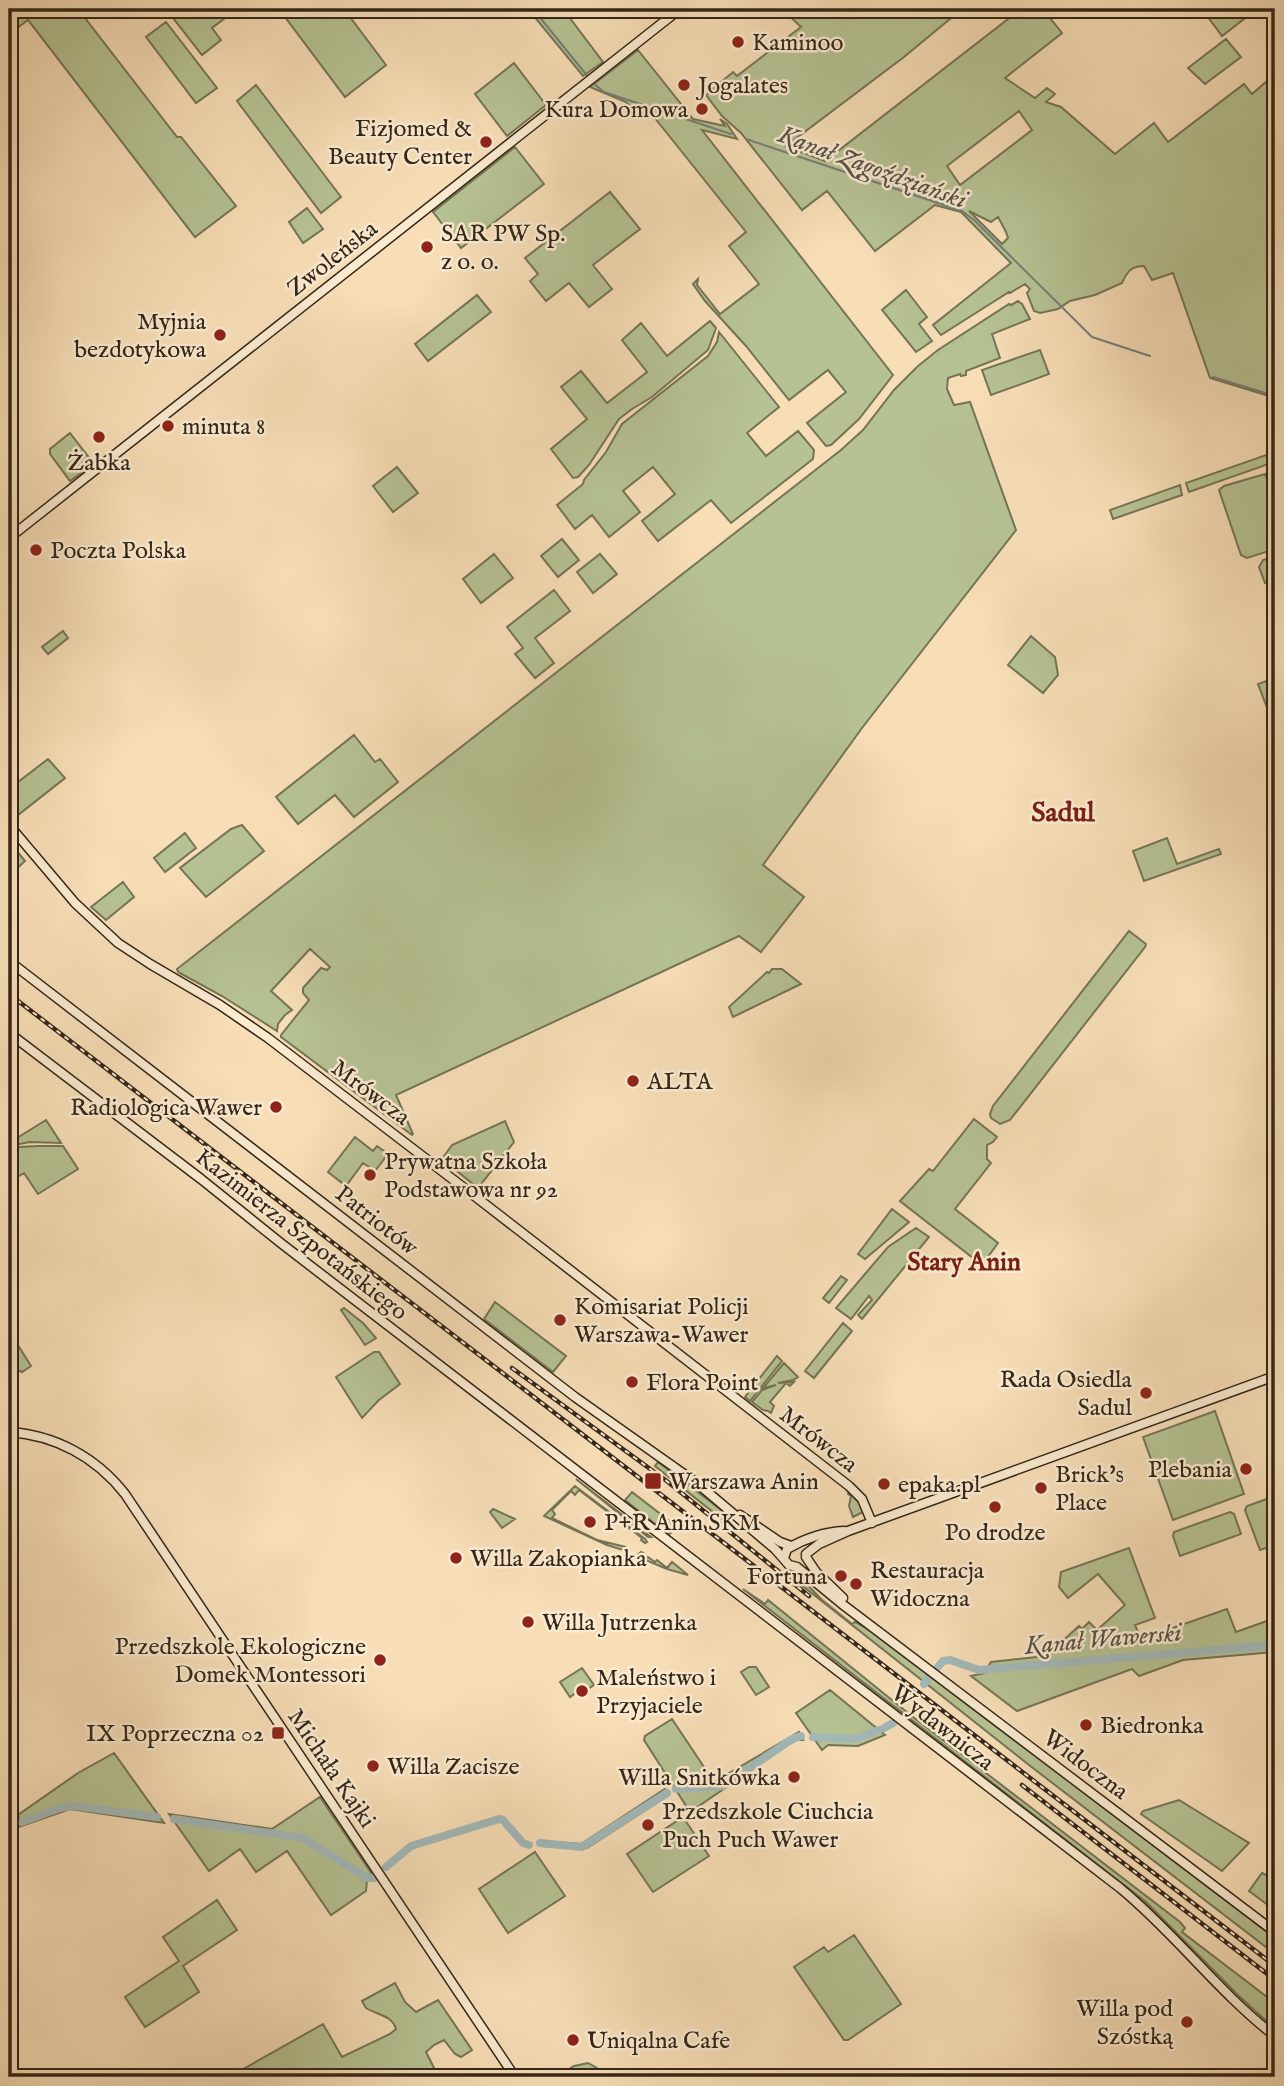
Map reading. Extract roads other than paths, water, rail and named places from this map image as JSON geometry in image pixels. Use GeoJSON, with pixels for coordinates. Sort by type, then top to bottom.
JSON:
{"type":"FeatureCollection","features":[{"type":"Feature","properties":{"kind":"main road","name":"Zwoleńska"},"geometry":{"type":"LineString","coordinates":[[9,538],[680,9]]}},
{"type":"Feature","properties":{"kind":"main road","name":"Mrówcza"},"geometry":{"type":"LineString","coordinates":[[9,825],[75,903],[108,935],[142,959],[251,1025],[472,1194],[849,1486],[862,1499],[872,1523]]}},
{"type":"Feature","properties":{"kind":"main road","name":"Patriotów"},"geometry":{"type":"LineString","coordinates":[[9,961],[575,1397],[698,1484],[784,1558]]}},
{"type":"Feature","properties":{"kind":"main road","name":"Kazimierza Szpotańskiego"},"geometry":{"type":"LineString","coordinates":[[9,1033],[571,1466]]}},
{"type":"Feature","properties":{"kind":"main road"},"geometry":{"type":"LineString","coordinates":[[821,1539],[806,1556],[803,1564],[797,1567],[789,1565],[784,1558],[784,1553],[793,1546],[872,1523],[1275,1376]]}},
{"type":"Feature","properties":{"kind":"main road","name":"Michała Kajki"},"geometry":{"type":"LineString","coordinates":[[9,1432],[42,1437],[83,1455],[109,1475],[130,1500],[515,2077]]}},
{"type":"Feature","properties":{"kind":"main road","name":"Wydawnicza"},"geometry":{"type":"LineString","coordinates":[[571,1466],[1134,1900],[1244,2010],[1275,2036]]}},
{"type":"Feature","properties":{"kind":"main road","name":"Patriotów"},"geometry":{"type":"LineString","coordinates":[[724,1505],[779,1542],[793,1546]]}},
{"type":"Feature","properties":{"kind":"main road"},"geometry":{"type":"LineString","coordinates":[[793,1546],[803,1549],[806,1556]]}},
{"type":"Feature","properties":{"kind":"main road","name":"Widoczna"},"geometry":{"type":"LineString","coordinates":[[806,1556],[816,1572],[873,1626]]}},
{"type":"Feature","properties":{"kind":"main road","name":"Widoczna"},"geometry":{"type":"LineString","coordinates":[[797,1567],[1275,1932]]}},
{"type":"Feature","properties":{"kind":"waterway","name":"Kanał Zagoździański"},"geometry":{"type":"LineString","coordinates":[[533,9],[589,78]]}},
{"type":"Feature","properties":{"kind":"waterway","name":"Kanał Zagoździański"},"geometry":{"type":"LineString","coordinates":[[593,83],[604,92],[731,134]]}},
{"type":"Feature","properties":{"kind":"waterway","name":"Kanał Zagoździański"},"geometry":{"type":"LineString","coordinates":[[746,139],[962,211],[1092,337],[1150,356]]}},
{"type":"Feature","properties":{"kind":"waterway","name":"Kanał Zagoździański"},"geometry":{"type":"LineString","coordinates":[[1213,377],[1275,396]]}},
{"type":"Feature","properties":{"kind":"waterway","name":"Kanał Wawerski"},"geometry":{"type":"LineString","coordinates":[[937,1668],[943,1661],[950,1660],[979,1670],[1275,1645]]}},
{"type":"Feature","properties":{"kind":"waterway","name":"Kanał Wawerski"},"geometry":{"type":"LineString","coordinates":[[924,1684],[930,1676]]}},
{"type":"Feature","properties":{"kind":"waterway","name":"Kanał Wawerski"},"geometry":{"type":"LineString","coordinates":[[884,1728],[893,1723]]}},
{"type":"Feature","properties":{"kind":"waterway","name":"Kanał Wawerski"},"geometry":{"type":"LineString","coordinates":[[813,1737],[856,1739],[879,1730]]}},
{"type":"Feature","properties":{"kind":"waterway","name":"Kanał Wawerski"},"geometry":{"type":"LineString","coordinates":[[676,1789],[723,1786],[792,1739],[801,1736]]}},
{"type":"Feature","properties":{"kind":"waterway","name":"Kanał Wawerski"},"geometry":{"type":"LineString","coordinates":[[540,1843],[582,1847],[667,1793]]}},
{"type":"Feature","properties":{"kind":"waterway","name":"Kanał Wawerski"},"geometry":{"type":"LineString","coordinates":[[22,1822],[60,1808],[74,1806],[157,1817]]}},
{"type":"Feature","properties":{"kind":"waterway","name":"Kanał Wawerski"},"geometry":{"type":"LineString","coordinates":[[174,1819],[303,1838],[367,1878],[374,1878]]}},
{"type":"Feature","properties":{"kind":"waterway","name":"Kanał Wawerski"},"geometry":{"type":"LineString","coordinates":[[386,1867],[411,1846],[499,1819],[503,1820],[523,1843],[529,1845]]}},
{"type":"Feature","properties":{"kind":"railway"},"geometry":{"type":"LineString","coordinates":[[9,994],[1275,1966]]}},
{"type":"Feature","properties":{"kind":"railway"},"geometry":{"type":"LineString","coordinates":[[512,1368],[668,1482],[809,1596]]}},
{"type":"Feature","properties":{"kind":"railway"},"geometry":{"type":"LineString","coordinates":[[1022,1785],[1275,1980]]}},
{"type":"Feature","properties":{"kind":"place","name":"Kaminoo"},"geometry":{"type":"Point","coordinates":[738,42]}},
{"type":"Feature","properties":{"kind":"place","name":"Jogalates"},"geometry":{"type":"Point","coordinates":[684,85]}},
{"type":"Feature","properties":{"kind":"place","name":"Kura Domowa"},"geometry":{"type":"Point","coordinates":[702,109]}},
{"type":"Feature","properties":{"kind":"place","name":"Fizjomed & Beauty Center"},"geometry":{"type":"Point","coordinates":[486,142]}},
{"type":"Feature","properties":{"kind":"place","name":"SAR PW Sp. z o. o."},"geometry":{"type":"Point","coordinates":[427,247]}},
{"type":"Feature","properties":{"kind":"place","name":"Myjnia bezdotykowa"},"geometry":{"type":"Point","coordinates":[220,335]}},
{"type":"Feature","properties":{"kind":"place","name":"minuta 8"},"geometry":{"type":"Point","coordinates":[168,426]}},
{"type":"Feature","properties":{"kind":"place","name":"Żabka"},"geometry":{"type":"Point","coordinates":[99,437]}},
{"type":"Feature","properties":{"kind":"place","name":"Poczta Polska"},"geometry":{"type":"Point","coordinates":[36,550]}},
{"type":"Feature","properties":{"kind":"place","name":"ALTA"},"geometry":{"type":"Point","coordinates":[633,1081]}},
{"type":"Feature","properties":{"kind":"place","name":"Radiologica Wawer"},"geometry":{"type":"Point","coordinates":[276,1107]}},
{"type":"Feature","properties":{"kind":"place","name":"Prywatna Szkoła Podstawowa nr 92"},"geometry":{"type":"Point","coordinates":[370,1175]}},
{"type":"Feature","properties":{"kind":"place","name":"Komisariat Policji Warszawa-Wawer"},"geometry":{"type":"Point","coordinates":[560,1320]}},
{"type":"Feature","properties":{"kind":"place","name":"Flora Point"},"geometry":{"type":"Point","coordinates":[632,1382]}},
{"type":"Feature","properties":{"kind":"place","name":"Rada Osiedla Sadul"},"geometry":{"type":"Point","coordinates":[1146,1393]}},
{"type":"Feature","properties":{"kind":"place","name":"Plebania"},"geometry":{"type":"Point","coordinates":[1246,1469]}},
{"type":"Feature","properties":{"kind":"place","name":"Warszawa Anin"},"geometry":{"type":"Point","coordinates":[653,1481]}},
{"type":"Feature","properties":{"kind":"place","name":"epaka.pl"},"geometry":{"type":"Point","coordinates":[884,1484]}},
{"type":"Feature","properties":{"kind":"place","name":"Brick's Place"},"geometry":{"type":"Point","coordinates":[1041,1488]}},
{"type":"Feature","properties":{"kind":"place","name":"Po drodze"},"geometry":{"type":"Point","coordinates":[995,1507]}},
{"type":"Feature","properties":{"kind":"place","name":"P+R Anin SKM"},"geometry":{"type":"Point","coordinates":[590,1522]}},
{"type":"Feature","properties":{"kind":"place","name":"Willa Zakopianka"},"geometry":{"type":"Point","coordinates":[456,1558]}},
{"type":"Feature","properties":{"kind":"place","name":"Fortuna"},"geometry":{"type":"Point","coordinates":[841,1576]}},
{"type":"Feature","properties":{"kind":"place","name":"Restauracja Widoczna"},"geometry":{"type":"Point","coordinates":[856,1584]}},
{"type":"Feature","properties":{"kind":"place","name":"Willa Jutrzenka"},"geometry":{"type":"Point","coordinates":[528,1622]}},
{"type":"Feature","properties":{"kind":"place","name":"Przedszkole Ekologiczne Domek Montessori"},"geometry":{"type":"Point","coordinates":[380,1660]}},
{"type":"Feature","properties":{"kind":"place","name":"Maleństwo i Przyjaciele"},"geometry":{"type":"Point","coordinates":[582,1691]}},
{"type":"Feature","properties":{"kind":"place","name":"Biedronka"},"geometry":{"type":"Point","coordinates":[1086,1725]}},
{"type":"Feature","properties":{"kind":"place","name":"IX Poprzeczna 02"},"geometry":{"type":"Point","coordinates":[278,1733]}},
{"type":"Feature","properties":{"kind":"place","name":"Willa Zacisze"},"geometry":{"type":"Point","coordinates":[373,1766]}},
{"type":"Feature","properties":{"kind":"place","name":"Willa Snitkówka"},"geometry":{"type":"Point","coordinates":[794,1777]}},
{"type":"Feature","properties":{"kind":"place","name":"Przedszkole Ciuchcia Puch Puch Wawer"},"geometry":{"type":"Point","coordinates":[648,1825]}},
{"type":"Feature","properties":{"kind":"place","name":"Willa pod Szóstką"},"geometry":{"type":"Point","coordinates":[1187,2022]}},
{"type":"Feature","properties":{"kind":"place","name":"Uniqalna Cafe"},"geometry":{"type":"Point","coordinates":[573,2040]}},
{"type":"Feature","properties":{"kind":"district","name":"Sadul"},"geometry":{"type":"Point","coordinates":[1063,811]}},
{"type":"Feature","properties":{"kind":"district","name":"Stary Anin"},"geometry":{"type":"Point","coordinates":[964,1261]}}]}
